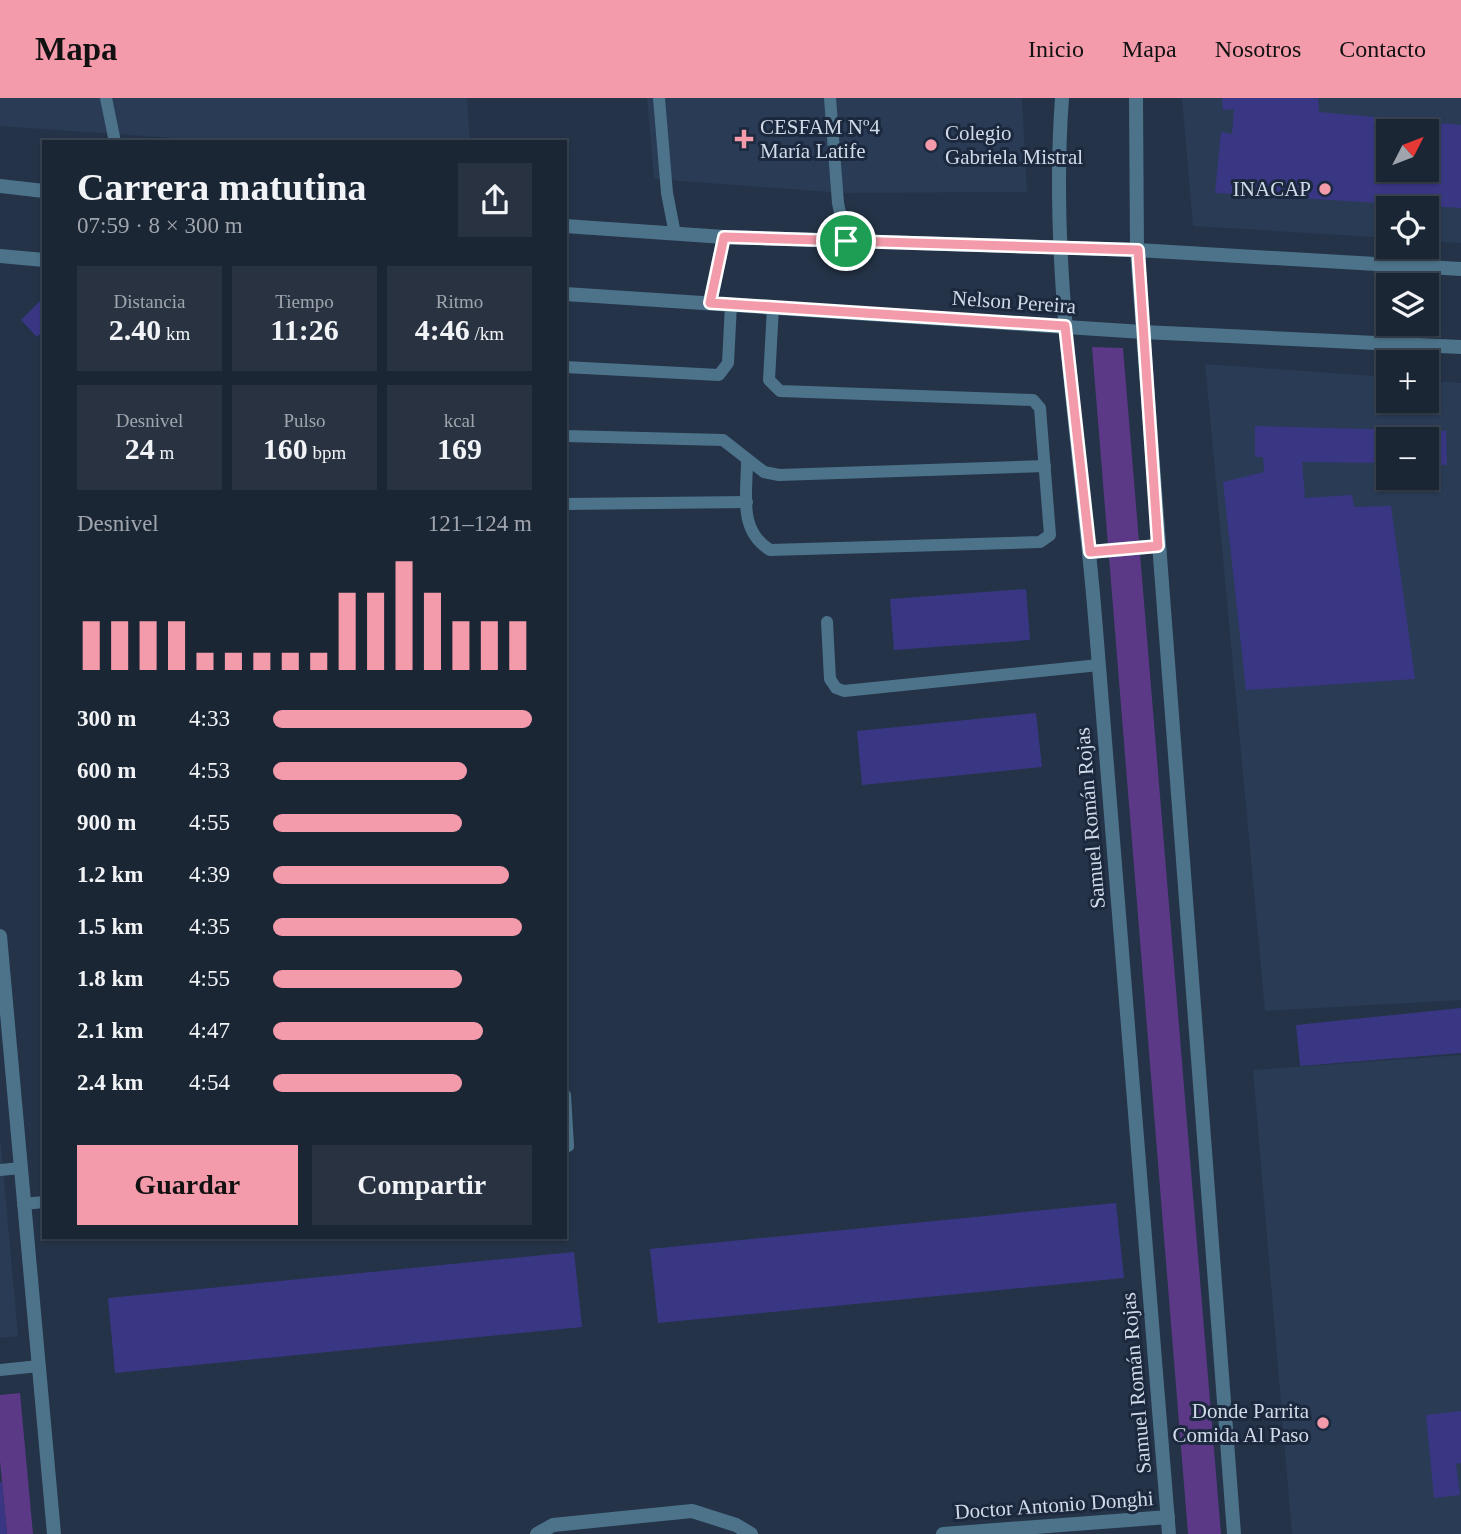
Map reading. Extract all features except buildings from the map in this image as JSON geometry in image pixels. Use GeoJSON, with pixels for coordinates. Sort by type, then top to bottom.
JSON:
{"type":"FeatureCollection","features":[{"type":"Feature","properties":{"kind":"street","name":"Samuel Román Rojas"},"geometry":{"type":"LineString","coordinates":[[1062,98],[1058,213],[1065,326],[1090,552],[1169,1534]]}},
{"type":"Feature","properties":{"kind":"street"},"geometry":{"type":"LineString","coordinates":[[1136,98],[1138,250],[1143,332],[1234,1534]]}},
{"type":"Feature","properties":{"kind":"street"},"geometry":{"type":"LineString","coordinates":[[0,187],[42,191]]}},
{"type":"Feature","properties":{"kind":"street"},"geometry":{"type":"LineString","coordinates":[[567,226],[724,237],[1138,250],[1461,269]]}},
{"type":"Feature","properties":{"kind":"street"},"geometry":{"type":"LineString","coordinates":[[710,303],[724,237]]}},
{"type":"Feature","properties":{"kind":"street"},"geometry":{"type":"LineString","coordinates":[[0,256],[42,260]]}},
{"type":"Feature","properties":{"kind":"street"},"geometry":{"type":"LineString","coordinates":[[1381,264],[1387,273]]}},
{"type":"Feature","properties":{"kind":"street","name":"Nelson Pereira"},"geometry":{"type":"LineString","coordinates":[[567,294],[1143,332],[1461,347]]}},
{"type":"Feature","properties":{"kind":"street"},"geometry":{"type":"LineString","coordinates":[[1380,344],[1386,336]]}},
{"type":"Feature","properties":{"kind":"street"},"geometry":{"type":"LineString","coordinates":[[1090,552],[1158,546]]}},
{"type":"Feature","properties":{"kind":"street"},"geometry":{"type":"LineString","coordinates":[[0,936],[54,1534]]}},
{"type":"Feature","properties":{"kind":"street"},"geometry":{"type":"LineString","coordinates":[[537,1534],[553,1525],[692,1511],[736,1525],[751,1534]]}},
{"type":"Feature","properties":{"kind":"street","name":"Doctor Antonio Donghi"},"geometry":{"type":"LineString","coordinates":[[943,1534],[1168,1517]]}},
{"type":"Feature","properties":{"kind":"lane"},"geometry":{"type":"LineString","coordinates":[[106,98],[115,140]]}},
{"type":"Feature","properties":{"kind":"lane"},"geometry":{"type":"LineString","coordinates":[[659,98],[667,193],[675,234]]}},
{"type":"Feature","properties":{"kind":"lane"},"geometry":{"type":"LineString","coordinates":[[830,98],[838,203],[846,241]]}},
{"type":"Feature","properties":{"kind":"lane"},"geometry":{"type":"LineString","coordinates":[[567,367],[719,375],[728,363],[731,304]]}},
{"type":"Feature","properties":{"kind":"lane"},"geometry":{"type":"LineString","coordinates":[[747,461],[748,529],[757,542],[770,550],[1040,542],[1050,535],[1040,408],[1033,400],[780,391],[769,380],[773,307]]}},
{"type":"Feature","properties":{"kind":"lane"},"geometry":{"type":"LineString","coordinates":[[567,436],[723,440],[735,446],[747,461],[764,472],[779,475],[1045,466]]}},
{"type":"Feature","properties":{"kind":"lane"},"geometry":{"type":"LineString","coordinates":[[567,504],[747,502]]}},
{"type":"Feature","properties":{"kind":"lane"},"geometry":{"type":"LineString","coordinates":[[827,622],[830,679],[835,688],[844,691],[1099,666]]}},
{"type":"Feature","properties":{"kind":"lane"},"geometry":{"type":"LineString","coordinates":[[567,1129],[567,1146]]}},
{"type":"Feature","properties":{"kind":"lane"},"geometry":{"type":"LineString","coordinates":[[0,1170],[21,1168]]}},
{"type":"Feature","properties":{"kind":"lane"},"geometry":{"type":"LineString","coordinates":[[23,1204],[42,1202]]}},
{"type":"Feature","properties":{"kind":"lane"},"geometry":{"type":"LineString","coordinates":[[0,1370],[39,1366]]}},
{"type":"Feature","properties":{"kind":"shaded area"},"geometry":{"type":"Polygon","coordinates":[[[0,98],[467,98],[470,140],[201,140],[0,126],[0,98]]]}},
{"type":"Feature","properties":{"kind":"shaded area"},"geometry":{"type":"Polygon","coordinates":[[[647,98],[1022,98],[1027,192],[843,193],[654,179],[647,98]]]}},
{"type":"Feature","properties":{"kind":"shaded area","name":"INACAP"},"geometry":{"type":"Polygon","coordinates":[[[1182,98],[1461,98],[1461,243],[1439,242],[1439,196],[1376,196],[1376,237],[1193,226],[1182,98]]]}},
{"type":"Feature","properties":{"kind":"shaded area"},"geometry":{"type":"Polygon","coordinates":[[[1092,347],[1123,348],[1221,1534],[1188,1534],[1092,347]]]}},
{"type":"Feature","properties":{"kind":"shaded area"},"geometry":{"type":"Polygon","coordinates":[[[1205,364],[1376,376],[1376,413],[1439,413],[1439,381],[1461,383],[1461,1000],[1265,1011],[1205,364]]]}},
{"type":"Feature","properties":{"kind":"shaded area"},"geometry":{"type":"Polygon","coordinates":[[[1461,1055],[1461,1534],[1292,1534],[1253,1070],[1461,1055]]]}},
{"type":"Feature","properties":{"kind":"shaded area"},"geometry":{"type":"Polygon","coordinates":[[[0,1136],[18,1336],[0,1338],[0,1136]]]}},
{"type":"Feature","properties":{"kind":"shaded area"},"geometry":{"type":"Polygon","coordinates":[[[20,1393],[33,1534],[7,1534],[0,1461],[0,1395],[20,1393]]]}},
{"type":"Feature","properties":{"kind":"place","name":"CESFAM Nº4 María Latife"},"geometry":{"type":"Point","coordinates":[744,139]}},
{"type":"Feature","properties":{"kind":"place","name":"Colegio Gabriela Mistral"},"geometry":{"type":"Point","coordinates":[931,145]}},
{"type":"Feature","properties":{"kind":"place","name":"INACAP"},"geometry":{"type":"Point","coordinates":[1325,189]}},
{"type":"Feature","properties":{"kind":"place","name":"Donde Parrita Comida Al Paso"},"geometry":{"type":"Point","coordinates":[1323,1423]}},
{"type":"Feature","properties":{"kind":"route"},"geometry":{"type":"LineString","coordinates":[[724,237],[846,241],[1138,250],[1158,546],[1090,552],[1065,326],[710,303],[724,237]]}}]}
